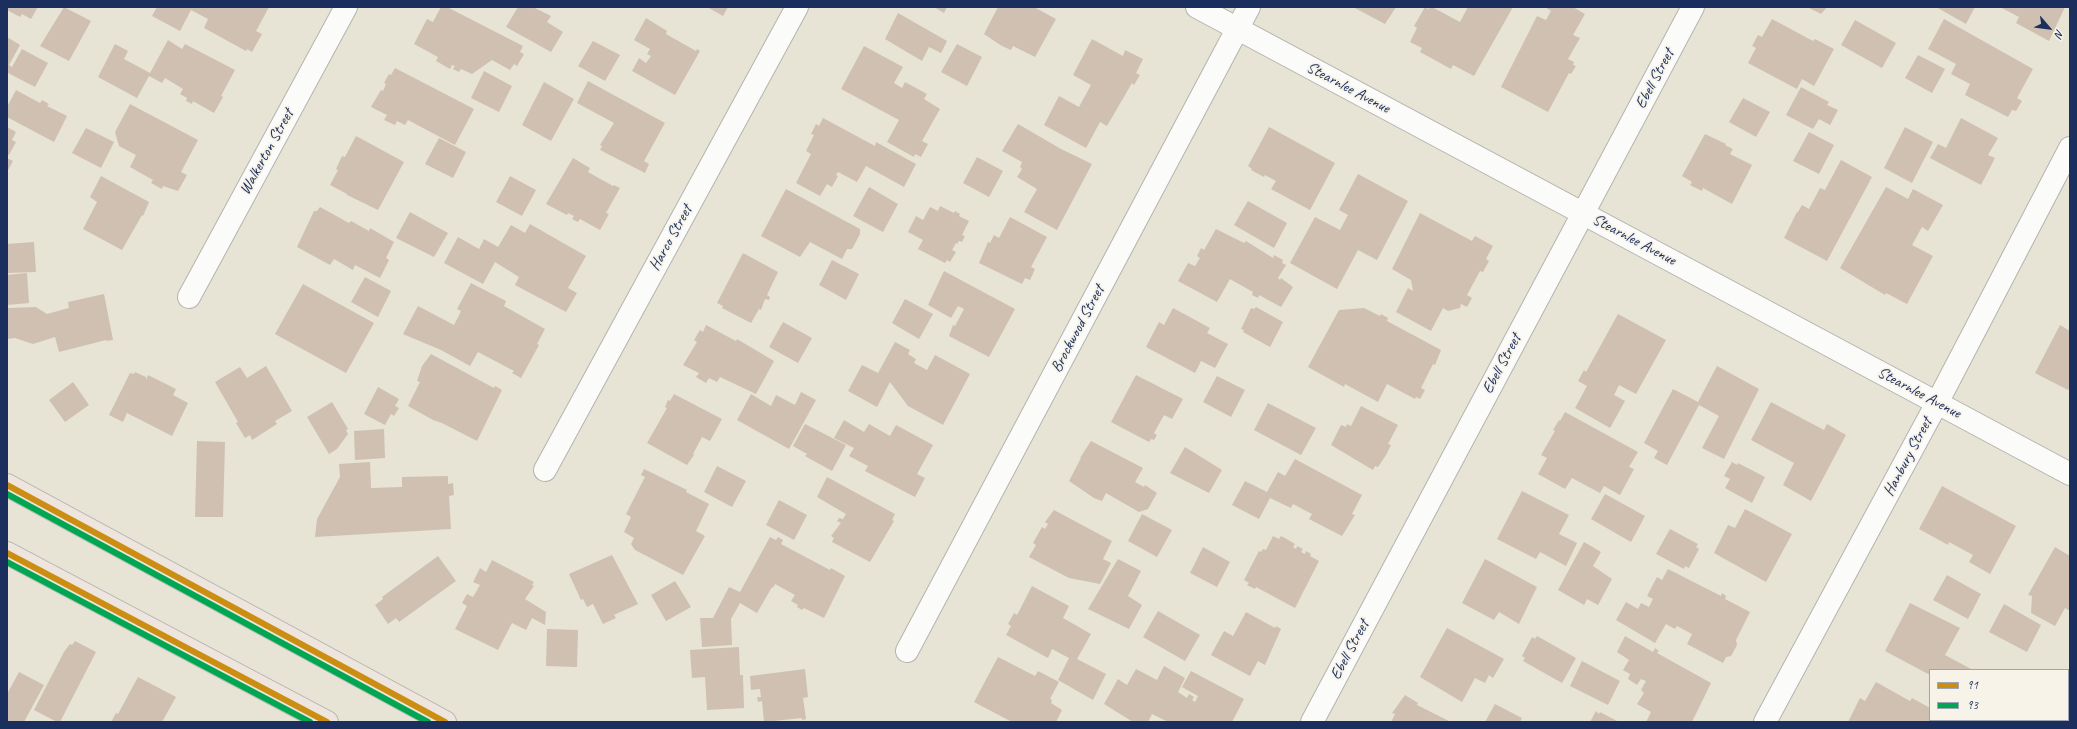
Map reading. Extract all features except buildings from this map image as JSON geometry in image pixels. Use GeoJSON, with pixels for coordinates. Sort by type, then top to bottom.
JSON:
{"type":"FeatureCollection","features":[{"type":"Feature","properties":{"kind":"main road"},"geometry":{"type":"LineString","coordinates":[[7,485],[445,722]]}},
{"type":"Feature","properties":{"kind":"main road"},"geometry":{"type":"LineString","coordinates":[[7,553],[327,722]]}},
{"type":"Feature","properties":{"kind":"street","name":"Walkerton Street"},"geometry":{"type":"LineString","coordinates":[[189,297],[346,7]]}},
{"type":"Feature","properties":{"kind":"street","name":"Harco Street"},"geometry":{"type":"LineString","coordinates":[[545,470],[797,7]]}},
{"type":"Feature","properties":{"kind":"street","name":"Stearnlee Avenue"},"geometry":{"type":"LineString","coordinates":[[1197,7],[2070,474]]}},
{"type":"Feature","properties":{"kind":"street","name":"Brockwood Street"},"geometry":{"type":"LineString","coordinates":[[907,651],[1249,7]]}},
{"type":"Feature","properties":{"kind":"street","name":"Ebell Street"},"geometry":{"type":"LineString","coordinates":[[1312,722],[1693,7]]}},
{"type":"Feature","properties":{"kind":"street","name":"Hanbury Street"},"geometry":{"type":"LineString","coordinates":[[1765,722],[1937,403],[2070,148]]}},
{"type":"Feature","properties":{"kind":"transit line","name":"91"},"geometry":{"type":"LineString","coordinates":[[7,485],[445,722]]}},
{"type":"Feature","properties":{"kind":"transit line","name":"93"},"geometry":{"type":"LineString","coordinates":[[7,494],[428,722]]}},
{"type":"Feature","properties":{"kind":"transit line","name":"91"},"geometry":{"type":"LineString","coordinates":[[7,553],[327,722]]}},
{"type":"Feature","properties":{"kind":"transit line","name":"93"},"geometry":{"type":"LineString","coordinates":[[7,562],[310,722]]}}]}
